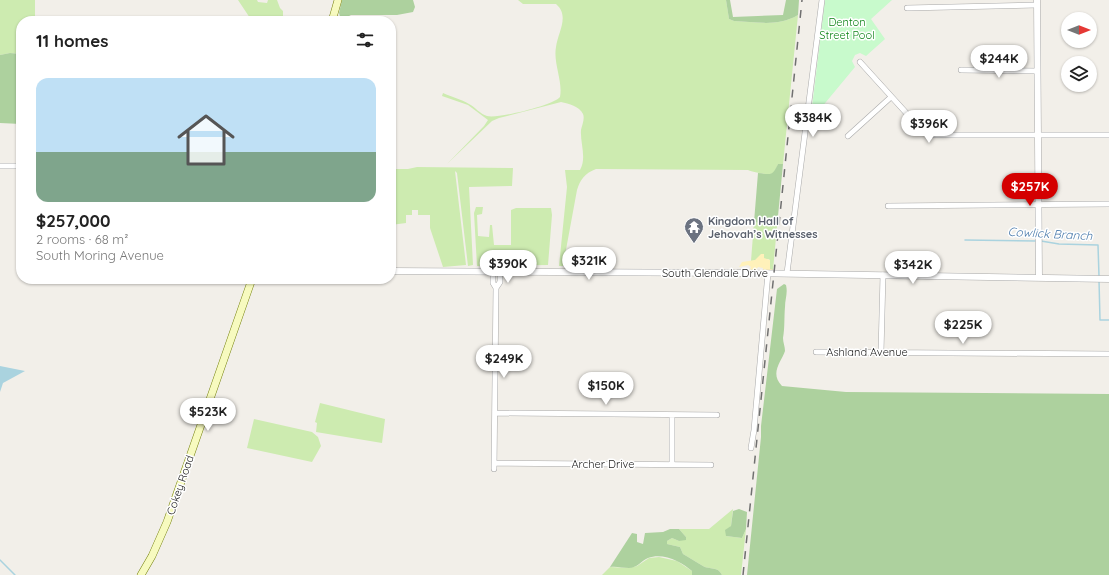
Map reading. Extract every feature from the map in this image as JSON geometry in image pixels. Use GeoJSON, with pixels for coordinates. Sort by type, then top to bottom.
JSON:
{"type":"FeatureCollection","features":[{"type":"Feature","properties":{"kind":"main road"},"geometry":{"type":"LineString","coordinates":[[333,16],[338,0]]}},
{"type":"Feature","properties":{"kind":"main road","name":"Cokey Road"},"geometry":{"type":"LineString","coordinates":[[141,575],[165,528],[250,284]]}},
{"type":"Feature","properties":{"kind":"street"},"geometry":{"type":"LineString","coordinates":[[787,273],[822,0]]}},
{"type":"Feature","properties":{"kind":"street"},"geometry":{"type":"LineString","coordinates":[[907,8],[1036,3],[1039,278]]}},
{"type":"Feature","properties":{"kind":"street"},"geometry":{"type":"LineString","coordinates":[[860,62],[919,128],[929,135],[1109,135]]}},
{"type":"Feature","properties":{"kind":"street"},"geometry":{"type":"LineString","coordinates":[[961,70],[1037,71]]}},
{"type":"Feature","properties":{"kind":"street"},"geometry":{"type":"LineString","coordinates":[[848,136],[891,97]]}},
{"type":"Feature","properties":{"kind":"street"},"geometry":{"type":"LineString","coordinates":[[0,166],[16,166]]}},
{"type":"Feature","properties":{"kind":"street"},"geometry":{"type":"LineString","coordinates":[[888,206],[1109,204]]}},
{"type":"Feature","properties":{"kind":"street","name":"South Glendale Drive"},"geometry":{"type":"LineString","coordinates":[[396,270],[787,273],[1109,279]]}},
{"type":"Feature","properties":{"kind":"street"},"geometry":{"type":"LineString","coordinates":[[496,271],[493,283],[496,288],[495,413],[717,415]]}},
{"type":"Feature","properties":{"kind":"street"},"geometry":{"type":"LineString","coordinates":[[751,448],[754,430],[768,273]]}},
{"type":"Feature","properties":{"kind":"street"},"geometry":{"type":"LineString","coordinates":[[881,352],[883,275]]}},
{"type":"Feature","properties":{"kind":"street","name":"Ashland Avenue"},"geometry":{"type":"LineString","coordinates":[[816,352],[1109,354]]}},
{"type":"Feature","properties":{"kind":"street","name":"Archer Drive"},"geometry":{"type":"LineString","coordinates":[[495,413],[494,466],[711,465]]}},
{"type":"Feature","properties":{"kind":"street"},"geometry":{"type":"LineString","coordinates":[[672,415],[672,464]]}},
{"type":"Feature","properties":{"kind":"green space"},"geometry":{"type":"Polygon","coordinates":[[[0,0],[35,0],[35,16],[16,16],[16,54],[0,55],[0,0]]]}},
{"type":"Feature","properties":{"kind":"green space"},"geometry":{"type":"Polygon","coordinates":[[[238,0],[257,0],[258,2],[267,3],[268,0],[277,0],[283,11],[283,16],[249,16],[238,0]]]}},
{"type":"Feature","properties":{"kind":"green space"},"geometry":{"type":"Polygon","coordinates":[[[342,0],[413,0],[415,7],[413,12],[397,15],[340,16],[339,13],[342,0]]]}},
{"type":"Feature","properties":{"kind":"green space"},"geometry":{"type":"Polygon","coordinates":[[[518,0],[726,0],[729,19],[734,21],[767,23],[783,21],[798,15],[783,164],[778,164],[774,173],[772,174],[757,173],[748,170],[596,169],[584,177],[578,186],[563,266],[559,266],[567,187],[565,170],[580,170],[583,161],[581,130],[584,116],[579,109],[561,102],[499,118],[492,121],[447,164],[488,120],[468,105],[442,96],[443,93],[466,102],[487,116],[502,115],[537,107],[548,104],[560,97],[561,91],[555,53],[563,19],[560,9],[556,4],[523,4],[518,0]]]}},
{"type":"Feature","properties":{"kind":"green space"},"geometry":{"type":"Polygon","coordinates":[[[726,0],[730,0],[733,17],[783,15],[786,0],[799,0],[798,15],[783,21],[767,23],[734,21],[729,19],[726,0]]]}},
{"type":"Feature","properties":{"kind":"green space","name":"Denton Street Pool"},"geometry":{"type":"Polygon","coordinates":[[[825,0],[892,0],[871,19],[885,39],[866,56],[860,53],[855,55],[852,61],[855,67],[821,108],[812,107],[825,0]]]}},
{"type":"Feature","properties":{"kind":"green space"},"geometry":{"type":"Polygon","coordinates":[[[16,54],[16,124],[0,123],[0,55],[16,54]]]}},
{"type":"Feature","properties":{"kind":"green space"},"geometry":{"type":"Polygon","coordinates":[[[778,164],[783,164],[778,216],[765,224],[754,222],[758,173],[771,174],[778,164]]]}},
{"type":"Feature","properties":{"kind":"green space"},"geometry":{"type":"Polygon","coordinates":[[[417,167],[513,168],[512,186],[469,187],[473,265],[468,266],[457,173],[455,171],[466,265],[443,267],[430,228],[430,215],[418,215],[418,210],[412,210],[412,215],[406,215],[406,223],[396,224],[396,169],[417,167]]]}},
{"type":"Feature","properties":{"kind":"green space"},"geometry":{"type":"Polygon","coordinates":[[[476,207],[483,207],[482,214],[477,215],[478,236],[489,237],[490,225],[492,225],[494,245],[511,245],[511,210],[516,208],[551,208],[552,215],[548,265],[477,266],[474,213],[476,207]]]}},
{"type":"Feature","properties":{"kind":"green space"},"geometry":{"type":"Polygon","coordinates":[[[778,216],[773,270],[769,269],[770,260],[768,259],[751,261],[754,222],[765,224],[778,216]]]}},
{"type":"Feature","properties":{"kind":"green space"},"geometry":{"type":"Polygon","coordinates":[[[784,284],[786,285],[787,291],[783,338],[785,351],[776,372],[778,381],[782,386],[846,392],[1109,394],[1109,575],[747,575],[761,426],[777,289],[784,284]]]}},
{"type":"Feature","properties":{"kind":"green space"},"geometry":{"type":"Polygon","coordinates":[[[320,403],[385,419],[382,443],[316,432],[317,423],[315,422],[320,403]]]}},
{"type":"Feature","properties":{"kind":"green space"},"geometry":{"type":"Polygon","coordinates":[[[254,419],[312,432],[318,437],[321,446],[312,462],[247,448],[254,419]]]}},
{"type":"Feature","properties":{"kind":"green space"},"geometry":{"type":"Polygon","coordinates":[[[733,509],[731,526],[726,536],[742,538],[746,529],[741,575],[722,575],[718,570],[703,566],[683,554],[680,547],[667,544],[667,541],[672,538],[679,541],[686,537],[679,529],[709,529],[733,509]]]}},
{"type":"Feature","properties":{"kind":"green space"},"geometry":{"type":"Polygon","coordinates":[[[739,509],[747,512],[746,529],[742,538],[726,536],[725,530],[731,526],[733,511],[739,509]]]}},
{"type":"Feature","properties":{"kind":"green space"},"geometry":{"type":"Polygon","coordinates":[[[670,529],[679,529],[686,537],[686,540],[679,541],[672,538],[667,541],[667,544],[680,547],[683,554],[703,566],[718,570],[722,575],[692,575],[692,571],[678,561],[660,556],[648,558],[632,568],[610,567],[632,533],[637,534],[637,542],[643,544],[645,533],[663,532],[670,529]]]}},
{"type":"Feature","properties":{"kind":"green space"},"geometry":{"type":"Polygon","coordinates":[[[659,557],[677,561],[692,571],[692,575],[602,575],[610,567],[629,568],[637,566],[649,558],[659,557]]]}},
{"type":"Feature","properties":{"kind":"sand"},"geometry":{"type":"Polygon","coordinates":[[[761,254],[764,254],[764,258],[770,260],[770,269],[773,270],[763,270],[763,268],[758,267],[756,270],[749,271],[751,267],[748,265],[739,267],[742,262],[755,260],[761,254]]]}},
{"type":"Feature","properties":{"kind":"water"},"geometry":{"type":"Polygon","coordinates":[[[0,366],[25,371],[3,383],[0,392],[0,366]]]}},
{"type":"Feature","properties":{"kind":"waterway","name":"Cowlick Branch"},"geometry":{"type":"LineString","coordinates":[[965,240],[1037,241]]}},
{"type":"Feature","properties":{"kind":"waterway","name":"Cowlick Branch"},"geometry":{"type":"LineString","coordinates":[[1041,241],[1059,244],[1098,245],[1099,276]]}},
{"type":"Feature","properties":{"kind":"waterway","name":"Cowlick Branch"},"geometry":{"type":"LineString","coordinates":[[1099,280],[1100,320],[1109,320]]}},
{"type":"Feature","properties":{"kind":"waterway"},"geometry":{"type":"LineString","coordinates":[[0,560],[15,575]]}},
{"type":"Feature","properties":{"kind":"railway"},"geometry":{"type":"LineString","coordinates":[[743,575],[802,0]]}},
{"type":"Feature","properties":{"kind":"place","name":"Kingdom Hall of Jehovah’s Witnesses"},"geometry":{"type":"Point","coordinates":[694,244]}}]}
